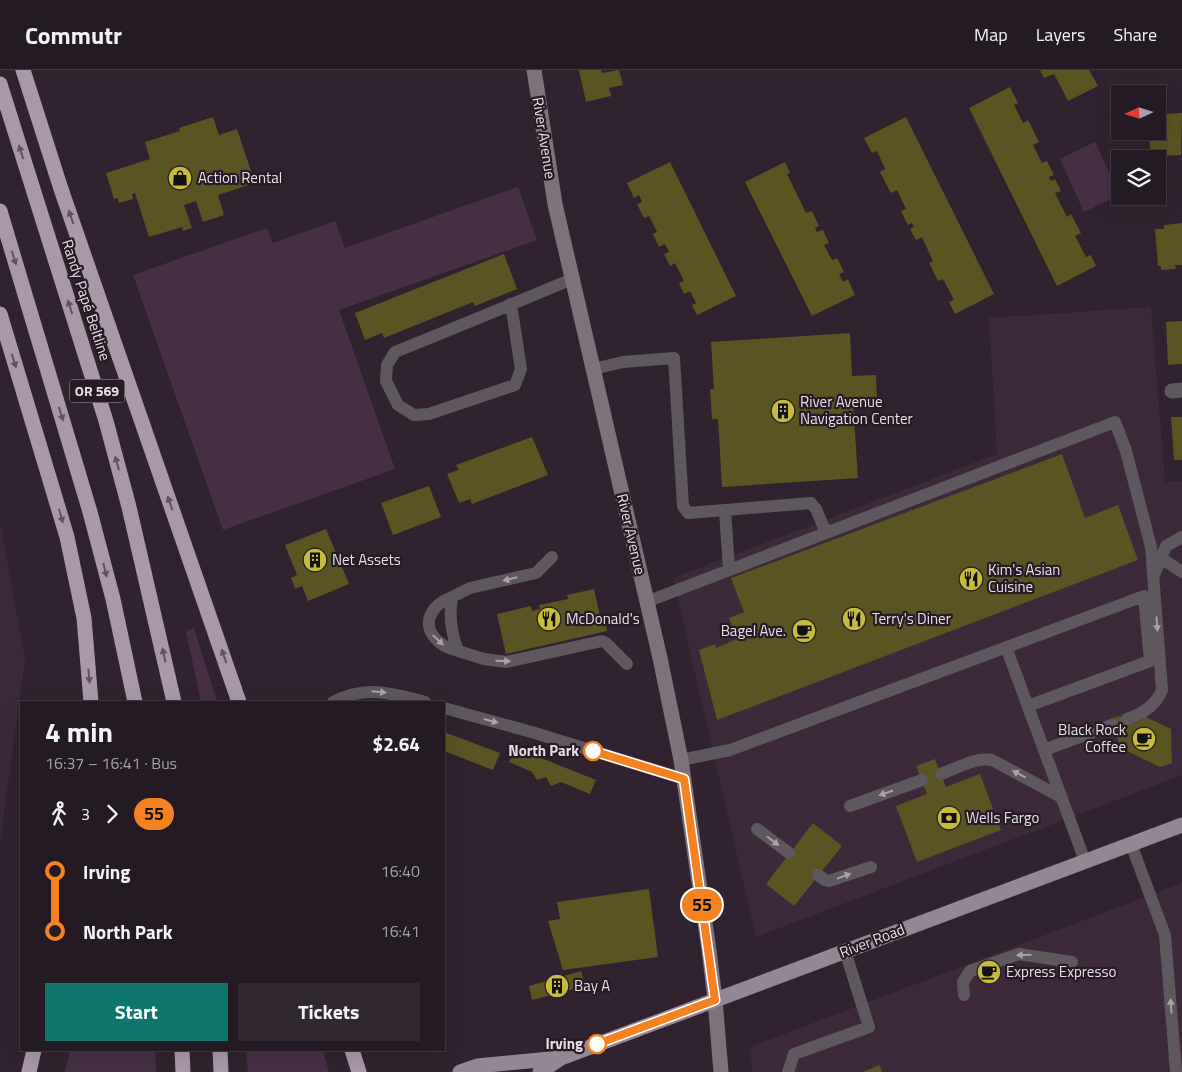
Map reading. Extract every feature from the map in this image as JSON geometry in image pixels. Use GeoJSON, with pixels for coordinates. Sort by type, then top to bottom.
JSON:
{"type":"FeatureCollection","features":[{"type":"Feature","properties":{"kind":"highway"},"geometry":{"type":"LineString","coordinates":[[23,70],[61,189],[240,701]]}},
{"type":"Feature","properties":{"kind":"highway","name":"Randy Papé Beltline"},"geometry":{"type":"LineString","coordinates":[[0,84],[106,421],[133,526],[174,701]]}},
{"type":"Feature","properties":{"kind":"highway","name":"OR 569"},"geometry":{"type":"LineString","coordinates":[[0,212],[90,512],[113,599],[135,701]]}},
{"type":"Feature","properties":{"kind":"highway"},"geometry":{"type":"LineString","coordinates":[[0,314],[67,537],[84,618],[91,701]]}},
{"type":"Feature","properties":{"kind":"highway"},"geometry":{"type":"LineString","coordinates":[[29,1072],[34,1051]]}},
{"type":"Feature","properties":{"kind":"highway"},"geometry":{"type":"LineString","coordinates":[[182,1051],[183,1072]]}},
{"type":"Feature","properties":{"kind":"highway"},"geometry":{"type":"LineString","coordinates":[[352,1051],[359,1072]]}},
{"type":"Feature","properties":{"kind":"main road","name":"River Road"},"geometry":{"type":"LineString","coordinates":[[540,1072],[561,1058],[1182,825]]}},
{"type":"Feature","properties":{"kind":"main road","name":"River Road"},"geometry":{"type":"LineString","coordinates":[[460,1072],[477,1066],[561,1058]]}},
{"type":"Feature","properties":{"kind":"street","name":"River Avenue"},"geometry":{"type":"LineString","coordinates":[[534,70],[554,196],[681,760],[715,1000],[721,1072]]}},
{"type":"Feature","properties":{"kind":"lane"},"geometry":{"type":"LineString","coordinates":[[511,304],[521,369],[515,385],[429,414],[414,415],[398,405],[386,381],[387,365],[395,352],[511,304],[572,279]]}},
{"type":"Feature","properties":{"kind":"lane"},"geometry":{"type":"LineString","coordinates":[[593,369],[624,362],[674,358],[683,506],[688,513],[811,503],[816,509],[826,533]]}},
{"type":"Feature","properties":{"kind":"lane"},"geometry":{"type":"LineString","coordinates":[[646,602],[1115,422],[1126,451],[1151,547],[1162,690],[1158,699],[1151,706],[1127,719]]}},
{"type":"Feature","properties":{"kind":"lane"},"geometry":{"type":"LineString","coordinates":[[725,510],[728,570]]}},
{"type":"Feature","properties":{"kind":"lane"},"geometry":{"type":"LineString","coordinates":[[1028,706],[1150,661],[1144,596],[1166,546],[1182,537]]}},
{"type":"Feature","properties":{"kind":"lane"},"geometry":{"type":"LineString","coordinates":[[552,557],[536,572],[470,588],[441,601],[433,609],[429,618],[428,628],[443,645],[484,659],[506,662],[602,641],[627,664]]}},
{"type":"Feature","properties":{"kind":"lane"},"geometry":{"type":"LineString","coordinates":[[1161,558],[1182,572]]}},
{"type":"Feature","properties":{"kind":"lane"},"geometry":{"type":"LineString","coordinates":[[452,596],[451,622],[458,651]]}},
{"type":"Feature","properties":{"kind":"lane"},"geometry":{"type":"LineString","coordinates":[[681,760],[730,750],[1144,596]]}},
{"type":"Feature","properties":{"kind":"lane"},"geometry":{"type":"LineString","coordinates":[[1006,647],[1085,862]]}},
{"type":"Feature","properties":{"kind":"lane"},"geometry":{"type":"LineString","coordinates":[[336,701],[353,694],[369,691],[421,701]]}},
{"type":"Feature","properties":{"kind":"lane"},"geometry":{"type":"LineString","coordinates":[[445,708],[535,733],[684,779]]}},
{"type":"Feature","properties":{"kind":"lane"},"geometry":{"type":"LineString","coordinates":[[1044,750],[1112,725]]}},
{"type":"Feature","properties":{"kind":"lane"},"geometry":{"type":"LineString","coordinates":[[941,774],[976,761],[992,760],[1062,797]]}},
{"type":"Feature","properties":{"kind":"lane"},"geometry":{"type":"LineString","coordinates":[[850,806],[922,780]]}},
{"type":"Feature","properties":{"kind":"lane"},"geometry":{"type":"LineString","coordinates":[[757,829],[789,854]]}},
{"type":"Feature","properties":{"kind":"lane"},"geometry":{"type":"LineString","coordinates":[[1130,844],[1165,934],[1178,1030],[1176,1072]]}},
{"type":"Feature","properties":{"kind":"lane"},"geometry":{"type":"LineString","coordinates":[[818,875],[824,880],[829,881],[871,867]]}},
{"type":"Feature","properties":{"kind":"lane"},"geometry":{"type":"LineString","coordinates":[[788,1072],[794,1054],[869,1027],[845,951]]}},
{"type":"Feature","properties":{"kind":"lane"},"geometry":{"type":"LineString","coordinates":[[964,995],[964,982],[970,972],[1019,954],[1072,962]]}},
{"type":"Feature","properties":{"kind":"shaded area"},"geometry":{"type":"Polygon","coordinates":[[[1095,142],[1111,176],[1111,199],[1084,212],[1060,159],[1095,142]]]}},
{"type":"Feature","properties":{"kind":"shaded area"},"geometry":{"type":"Polygon","coordinates":[[[518,187],[537,240],[339,310],[395,469],[223,530],[133,275],[267,228],[273,243],[335,221],[345,248],[518,187]]]}},
{"type":"Feature","properties":{"kind":"shaded area"},"geometry":{"type":"Polygon","coordinates":[[[1151,307],[1165,482],[1182,481],[1182,775],[756,937],[673,578],[997,454],[989,318],[1151,307]]]}},
{"type":"Feature","properties":{"kind":"shaded area"},"geometry":{"type":"Polygon","coordinates":[[[0,522],[25,659],[0,841],[0,522]]]}},
{"type":"Feature","properties":{"kind":"shaded area"},"geometry":{"type":"Polygon","coordinates":[[[194,628],[217,701],[201,701],[186,631],[194,628]]]}},
{"type":"Feature","properties":{"kind":"shaded area"},"geometry":{"type":"Polygon","coordinates":[[[1182,883],[1182,1072],[752,1072],[750,1047],[1182,883]]]}},
{"type":"Feature","properties":{"kind":"shaded area"},"geometry":{"type":"Polygon","coordinates":[[[70,1051],[155,1051],[156,1072],[65,1072],[70,1051]]]}},
{"type":"Feature","properties":{"kind":"shaded area"},"geometry":{"type":"Polygon","coordinates":[[[246,1051],[323,1051],[329,1072],[248,1072],[246,1051]]]}},
{"type":"Feature","properties":{"kind":"building"},"geometry":{"type":"Polygon","coordinates":[[[579,70],[601,70],[602,73],[619,70],[623,85],[609,88],[611,96],[586,102],[579,70]]]}},
{"type":"Feature","properties":{"kind":"building"},"geometry":{"type":"Polygon","coordinates":[[[1040,70],[1089,70],[1098,86],[1068,101],[1054,74],[1044,78],[1040,70]]]}},
{"type":"Feature","properties":{"kind":"building"},"geometry":{"type":"Polygon","coordinates":[[[1010,87],[1018,103],[1014,105],[1023,123],[1028,120],[1039,142],[1033,145],[1042,163],[1047,161],[1054,175],[1049,177],[1051,181],[1055,179],[1061,191],[1055,193],[1067,217],[1071,214],[1081,233],[1075,236],[1086,257],[1091,255],[1096,266],[1057,286],[969,108],[1010,87]]]}},
{"type":"Feature","properties":{"kind":"building"},"geometry":{"type":"Polygon","coordinates":[[[1182,113],[1181,155],[1166,156],[1166,150],[1150,150],[1149,140],[1166,140],[1166,114],[1182,113]]]}},
{"type":"Feature","properties":{"kind":"building","name":"Action Rental"},"geometry":{"type":"Polygon","coordinates":[[[213,117],[219,135],[237,129],[255,183],[218,195],[224,215],[203,222],[196,201],[184,205],[192,228],[183,231],[182,227],[149,237],[135,193],[132,194],[133,199],[119,203],[118,198],[114,199],[106,173],[150,159],[145,142],[180,131],[179,128],[213,117]]]}},
{"type":"Feature","properties":{"kind":"building"},"geometry":{"type":"Polygon","coordinates":[[[906,117],[994,294],[955,314],[949,302],[954,300],[943,279],[938,281],[929,263],[933,261],[922,237],[916,240],[910,229],[914,227],[912,223],[908,225],[901,211],[906,209],[897,190],[891,193],[880,172],[885,169],[877,151],[872,153],[864,138],[906,117]]]}},
{"type":"Feature","properties":{"kind":"building"},"geometry":{"type":"Polygon","coordinates":[[[670,162],[736,296],[697,315],[692,305],[696,303],[690,291],[684,294],[679,283],[684,281],[675,263],[670,266],[664,254],[669,252],[665,244],[659,247],[653,234],[657,232],[649,216],[644,218],[637,204],[642,202],[639,195],[634,198],[627,183],[670,162]]]}},
{"type":"Feature","properties":{"kind":"building"},"geometry":{"type":"Polygon","coordinates":[[[785,162],[790,173],[787,174],[806,213],[812,211],[819,226],[815,228],[817,232],[823,230],[829,243],[824,245],[832,260],[837,258],[844,272],[839,274],[843,282],[848,279],[855,295],[812,316],[745,182],[785,162]]]}},
{"type":"Feature","properties":{"kind":"building"},"geometry":{"type":"Polygon","coordinates":[[[1182,223],[1182,265],[1175,265],[1176,269],[1161,270],[1161,266],[1158,266],[1155,229],[1164,229],[1164,225],[1182,223]]]}},
{"type":"Feature","properties":{"kind":"building"},"geometry":{"type":"Polygon","coordinates":[[[504,254],[517,289],[475,306],[473,302],[384,338],[382,333],[365,340],[355,313],[504,254]]]}},
{"type":"Feature","properties":{"kind":"building"},"geometry":{"type":"Polygon","coordinates":[[[1182,321],[1182,364],[1168,365],[1166,322],[1182,321]]]}},
{"type":"Feature","properties":{"kind":"building","name":"River Avenue Navigation Center"},"geometry":{"type":"Polygon","coordinates":[[[850,333],[852,376],[876,375],[877,402],[853,403],[858,478],[722,487],[718,419],[712,419],[710,389],[714,389],[711,342],[850,333]]]}},
{"type":"Feature","properties":{"kind":"building"},"geometry":{"type":"Polygon","coordinates":[[[1171,417],[1182,417],[1182,460],[1174,460],[1171,417]]]}},
{"type":"Feature","properties":{"kind":"building"},"geometry":{"type":"Polygon","coordinates":[[[532,437],[548,475],[472,504],[470,499],[459,503],[447,474],[459,470],[456,465],[532,437]]]}},
{"type":"Feature","properties":{"kind":"building"},"geometry":{"type":"Polygon","coordinates":[[[1062,454],[1085,518],[1118,505],[1138,560],[717,720],[699,650],[715,644],[716,648],[737,639],[729,618],[744,612],[731,578],[1062,454]]]}},
{"type":"Feature","properties":{"kind":"building","name":"Net Assets"},"geometry":{"type":"Polygon","coordinates":[[[429,486],[441,517],[393,535],[381,503],[429,486]]]}},
{"type":"Feature","properties":{"kind":"building","name":"Net Assets"},"geometry":{"type":"Polygon","coordinates":[[[326,529],[349,584],[308,601],[302,586],[295,589],[291,578],[297,575],[285,545],[326,529]]]}},
{"type":"Feature","properties":{"kind":"building","name":"McDonald's"},"geometry":{"type":"Polygon","coordinates":[[[594,589],[602,625],[606,624],[607,631],[506,654],[497,614],[531,606],[532,611],[540,609],[539,605],[568,599],[567,595],[594,589]]]}},
{"type":"Feature","properties":{"kind":"building","name":"Black Rock Coffee"},"geometry":{"type":"Polygon","coordinates":[[[1119,716],[1135,723],[1146,717],[1171,729],[1172,763],[1160,767],[1121,748],[1110,719],[1119,716]]]}},
{"type":"Feature","properties":{"kind":"building"},"geometry":{"type":"Polygon","coordinates":[[[445,732],[500,753],[493,770],[445,751],[445,732]]]}},
{"type":"Feature","properties":{"kind":"building"},"geometry":{"type":"Polygon","coordinates":[[[516,748],[596,780],[590,794],[561,782],[551,786],[546,777],[537,780],[532,772],[509,762],[516,748]]]}},
{"type":"Feature","properties":{"kind":"building","name":"Wells Fargo"},"geometry":{"type":"Polygon","coordinates":[[[935,759],[946,787],[980,774],[1001,830],[917,862],[896,806],[927,794],[916,766],[935,759]]]}},
{"type":"Feature","properties":{"kind":"building"},"geometry":{"type":"Polygon","coordinates":[[[813,823],[842,846],[794,906],[766,884],[813,823]]]}},
{"type":"Feature","properties":{"kind":"building"},"geometry":{"type":"Polygon","coordinates":[[[649,889],[658,957],[563,970],[548,921],[560,919],[557,902],[649,889]]]}},
{"type":"Feature","properties":{"kind":"building","name":"Express Expresso"},"geometry":{"type":"Polygon","coordinates":[[[995,965],[998,975],[984,979],[981,969],[995,965]]]}},
{"type":"Feature","properties":{"kind":"building","name":"Bay A"},"geometry":{"type":"Polygon","coordinates":[[[581,971],[585,986],[532,1000],[529,986],[581,971]]]}},
{"type":"Feature","properties":{"kind":"building"},"geometry":{"type":"Polygon","coordinates":[[[880,1065],[882,1072],[862,1072],[880,1065]]]}},
{"type":"Feature","properties":{"kind":"bus line","name":"55"},"geometry":{"type":"LineString","coordinates":[[593,751],[684,779],[715,1000],[597,1044]]}},
{"type":"Feature","properties":{"kind":"place","name":"Action Rental"},"geometry":{"type":"Point","coordinates":[180,178]}},
{"type":"Feature","properties":{"kind":"place","name":"River Avenue Navigation Center"},"geometry":{"type":"Point","coordinates":[783,411]}},
{"type":"Feature","properties":{"kind":"place","name":"Net Assets"},"geometry":{"type":"Point","coordinates":[315,560]}},
{"type":"Feature","properties":{"kind":"place","name":"Kim's Asian Cuisine"},"geometry":{"type":"Point","coordinates":[971,579]}},
{"type":"Feature","properties":{"kind":"place","name":"McDonald's"},"geometry":{"type":"Point","coordinates":[549,619]}},
{"type":"Feature","properties":{"kind":"place","name":"Terry's Diner"},"geometry":{"type":"Point","coordinates":[854,619]}},
{"type":"Feature","properties":{"kind":"place","name":"Bagel Ave."},"geometry":{"type":"Point","coordinates":[804,631]}},
{"type":"Feature","properties":{"kind":"place","name":"Black Rock Coffee"},"geometry":{"type":"Point","coordinates":[1144,739]}},
{"type":"Feature","properties":{"kind":"place","name":"North Park"},"geometry":{"type":"Point","coordinates":[593,751]}},
{"type":"Feature","properties":{"kind":"place","name":"Wells Fargo"},"geometry":{"type":"Point","coordinates":[949,818]}},
{"type":"Feature","properties":{"kind":"place","name":"Express Expresso"},"geometry":{"type":"Point","coordinates":[989,972]}},
{"type":"Feature","properties":{"kind":"place","name":"Bay A"},"geometry":{"type":"Point","coordinates":[557,986]}},
{"type":"Feature","properties":{"kind":"place","name":"Irving"},"geometry":{"type":"Point","coordinates":[597,1044]}}]}
